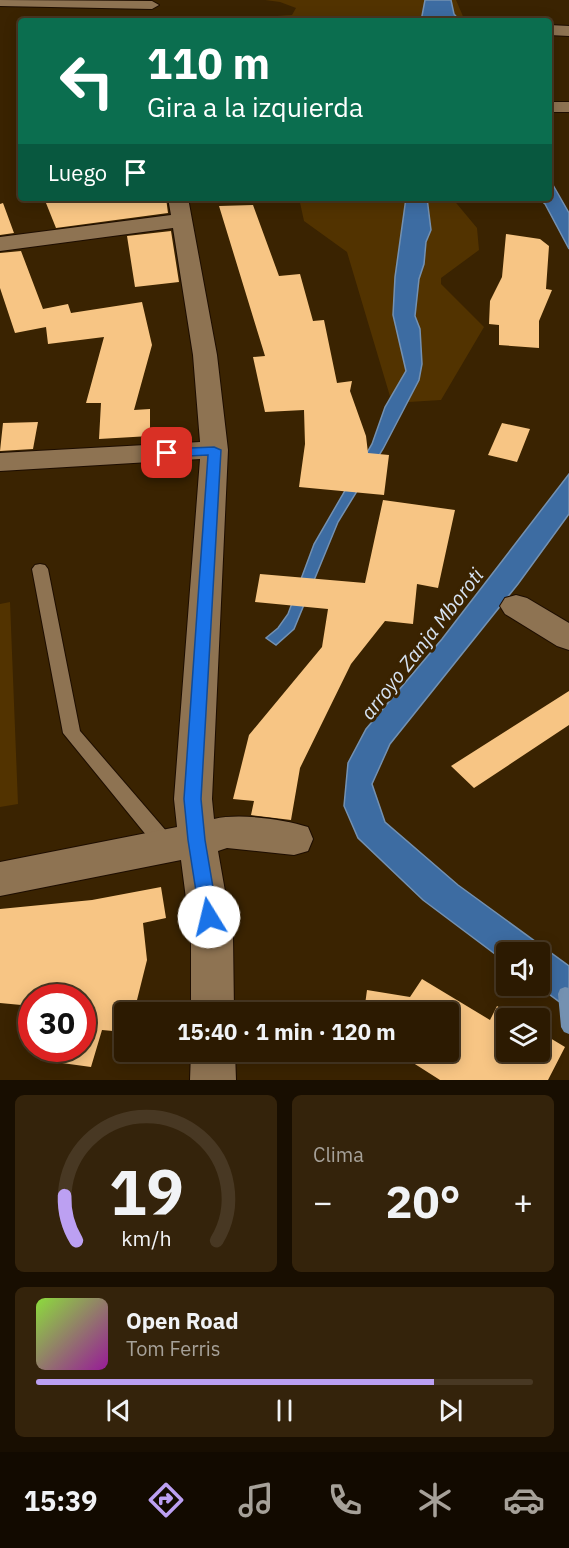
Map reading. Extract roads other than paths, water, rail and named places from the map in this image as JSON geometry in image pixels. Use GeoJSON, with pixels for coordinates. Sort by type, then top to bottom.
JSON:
{"type":"FeatureCollection","features":[{"type":"Feature","properties":{"kind":"street"},"geometry":{"type":"LineString","coordinates":[[0,2],[151,3],[157,18]]}},
{"type":"Feature","properties":{"kind":"street"},"geometry":{"type":"LineString","coordinates":[[552,30],[569,32]]}},
{"type":"Feature","properties":{"kind":"street"},"geometry":{"type":"LineString","coordinates":[[552,108],[569,107]]}},
{"type":"Feature","properties":{"kind":"street"},"geometry":{"type":"LineString","coordinates":[[0,244],[180,209],[204,333],[212,405],[214,450],[193,799],[182,843],[213,937],[213,1002]]}},
{"type":"Feature","properties":{"kind":"street"},"geometry":{"type":"LineString","coordinates":[[0,462],[214,450]]}},
{"type":"Feature","properties":{"kind":"street"},"geometry":{"type":"LineString","coordinates":[[516,606],[569,638]]}},
{"type":"Feature","properties":{"kind":"street"},"geometry":{"type":"LineString","coordinates":[[0,879],[227,832],[294,839]]}},
{"type":"Feature","properties":{"kind":"street"},"geometry":{"type":"LineString","coordinates":[[213,1062],[213,1080]]}},
{"type":"Feature","properties":{"kind":"lane"},"geometry":{"type":"LineString","coordinates":[[40,569],[72,733],[182,843]]}},
{"type":"Feature","properties":{"kind":"water"},"geometry":{"type":"Polygon","coordinates":[[[425,0],[451,0],[454,14],[457,18],[422,18],[425,0]]]}},
{"type":"Feature","properties":{"kind":"water"},"geometry":{"type":"Polygon","coordinates":[[[552,183],[569,213],[569,249],[542,201],[552,201],[552,183]]]}},
{"type":"Feature","properties":{"kind":"water"},"geometry":{"type":"Polygon","coordinates":[[[406,201],[427,201],[431,230],[426,242],[424,264],[419,279],[415,316],[420,329],[422,364],[419,380],[383,449],[338,522],[294,629],[276,645],[266,638],[278,628],[288,614],[314,544],[372,444],[385,407],[406,371],[393,315],[395,277],[406,201]]]}},
{"type":"Feature","properties":{"kind":"water"},"geometry":{"type":"Polygon","coordinates":[[[569,474],[569,514],[518,584],[390,744],[372,784],[385,822],[458,885],[536,942],[496,942],[496,955],[423,900],[358,838],[344,806],[348,763],[366,729],[442,639],[569,474]]]}},
{"type":"Feature","properties":{"kind":"water"},"geometry":{"type":"Polygon","coordinates":[[[550,952],[569,966],[569,1009],[550,995],[550,952]]]}},
{"type":"Feature","properties":{"kind":"waterway"},"geometry":{"type":"LineString","coordinates":[[565,994],[569,1027]]}},
{"type":"Feature","properties":{"kind":"water label","name":"arroyo Zanja Mboroti"},"geometry":{"type":"Point","coordinates":[422,644]}}]}
